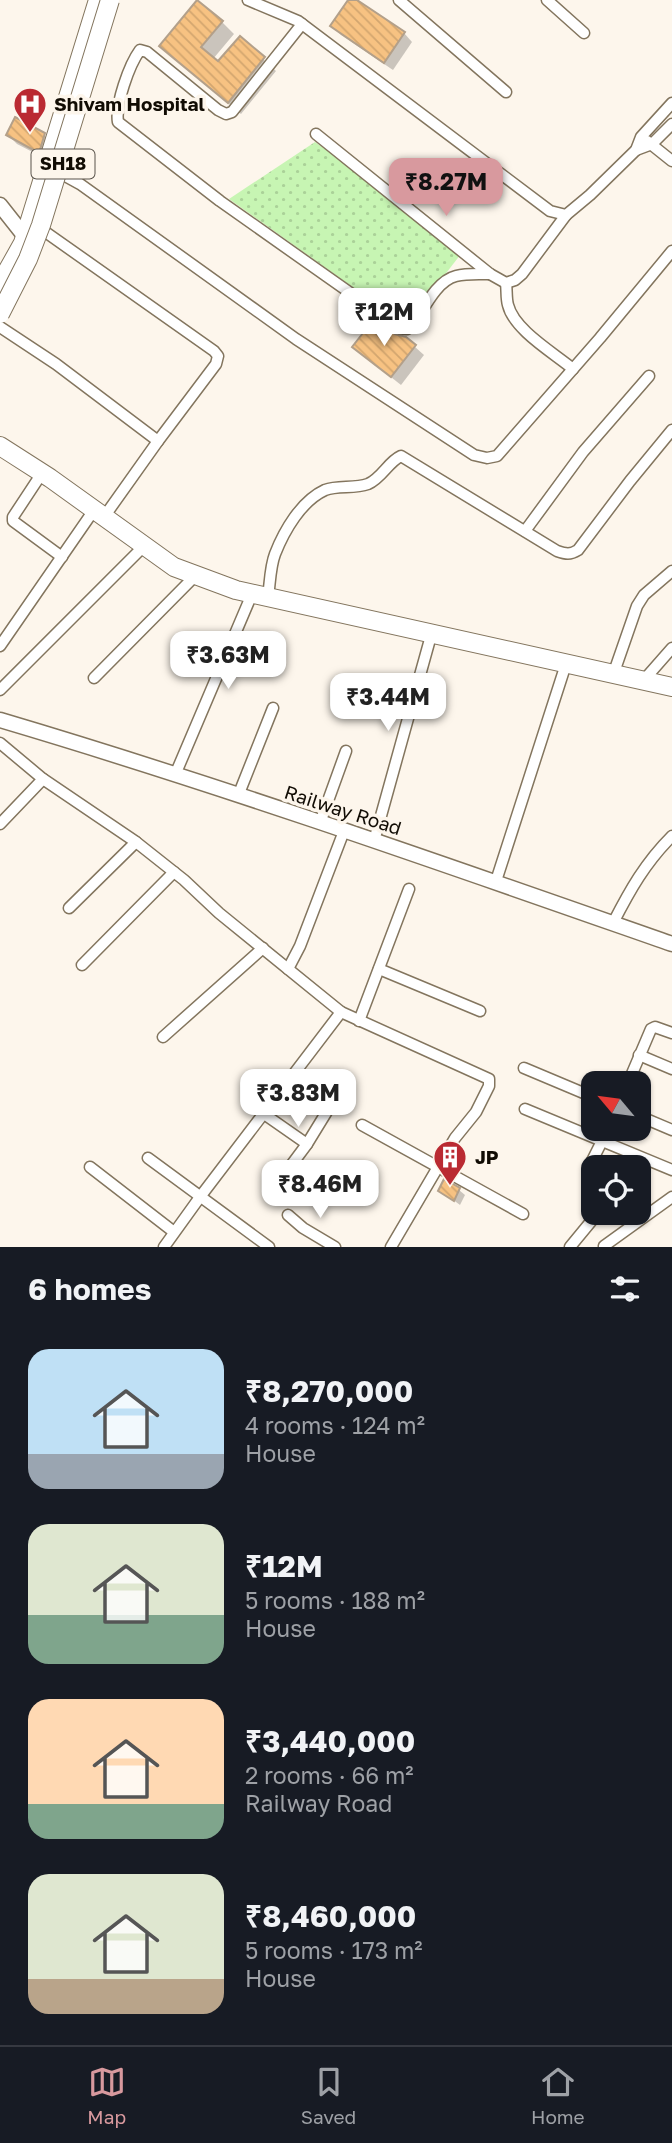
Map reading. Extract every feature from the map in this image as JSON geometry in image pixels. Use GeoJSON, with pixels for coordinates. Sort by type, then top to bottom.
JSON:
{"type":"FeatureCollection","features":[{"type":"Feature","properties":{"kind":"main road","name":"SH18"},"geometry":{"type":"LineString","coordinates":[[0,284],[25,236],[98,0]]}},
{"type":"Feature","properties":{"kind":"main road","name":"SH18"},"geometry":{"type":"LineString","coordinates":[[0,326],[38,252],[112,0]]}},
{"type":"Feature","properties":{"kind":"main road"},"geometry":{"type":"LineString","coordinates":[[0,314],[28,259],[41,225],[112,0]]}},
{"type":"Feature","properties":{"kind":"main road"},"geometry":{"type":"LineString","coordinates":[[0,446],[174,567],[196,575],[260,595],[672,687]]}},
{"type":"Feature","properties":{"kind":"street"},"geometry":{"type":"LineString","coordinates":[[248,0],[302,24],[538,203],[550,211],[566,215]]}},
{"type":"Feature","properties":{"kind":"street"},"geometry":{"type":"LineString","coordinates":[[399,0],[506,92]]}},
{"type":"Feature","properties":{"kind":"street"},"geometry":{"type":"LineString","coordinates":[[547,0],[584,33]]}},
{"type":"Feature","properties":{"kind":"street"},"geometry":{"type":"LineString","coordinates":[[302,24],[232,111],[226,114],[147,52],[140,51],[130,67],[116,113],[118,122],[220,201],[400,328],[407,329],[413,325],[448,278],[490,274]]}},
{"type":"Feature","properties":{"kind":"street"},"geometry":{"type":"LineString","coordinates":[[636,150],[641,137],[672,103]]}},
{"type":"Feature","properties":{"kind":"street"},"geometry":{"type":"LineString","coordinates":[[316,134],[490,274],[506,282],[515,280],[522,274],[566,215],[636,150],[652,144],[672,124]]}},
{"type":"Feature","properties":{"kind":"street"},"geometry":{"type":"LineString","coordinates":[[641,137],[672,161]]}},
{"type":"Feature","properties":{"kind":"street"},"geometry":{"type":"LineString","coordinates":[[60,173],[80,184],[296,338],[474,455],[487,458],[497,456],[672,251]]}},
{"type":"Feature","properties":{"kind":"street"},"geometry":{"type":"LineString","coordinates":[[0,205],[38,252]]}},
{"type":"Feature","properties":{"kind":"street"},"geometry":{"type":"LineString","coordinates":[[0,646],[62,557],[158,441],[216,364],[218,356],[44,231]]}},
{"type":"Feature","properties":{"kind":"street"},"geometry":{"type":"LineString","coordinates":[[661,265],[672,270]]}},
{"type":"Feature","properties":{"kind":"street"},"geometry":{"type":"LineString","coordinates":[[506,282],[508,304],[513,318],[573,369]]}},
{"type":"Feature","properties":{"kind":"street"},"geometry":{"type":"LineString","coordinates":[[0,326],[56,364],[158,441]]}},
{"type":"Feature","properties":{"kind":"street"},"geometry":{"type":"LineString","coordinates":[[525,531],[583,452],[649,376]]}},
{"type":"Feature","properties":{"kind":"street"},"geometry":{"type":"LineString","coordinates":[[175,775],[260,595],[274,556],[291,523],[309,500],[331,488],[368,483],[401,456],[557,551],[573,553],[672,430]]}},
{"type":"Feature","properties":{"kind":"street"},"geometry":{"type":"LineString","coordinates":[[41,473],[13,521],[62,557]]}},
{"type":"Feature","properties":{"kind":"street"},"geometry":{"type":"LineString","coordinates":[[0,690],[144,546]]}},
{"type":"Feature","properties":{"kind":"street"},"geometry":{"type":"LineString","coordinates":[[613,675],[637,606],[644,595],[672,571]]}},
{"type":"Feature","properties":{"kind":"street"},"geometry":{"type":"LineString","coordinates":[[94,678],[196,575]]}},
{"type":"Feature","properties":{"kind":"street"},"geometry":{"type":"LineString","coordinates":[[374,841],[432,632]]}},
{"type":"Feature","properties":{"kind":"street"},"geometry":{"type":"LineString","coordinates":[[643,681],[672,648]]}},
{"type":"Feature","properties":{"kind":"street"},"geometry":{"type":"LineString","coordinates":[[496,881],[566,664]]}},
{"type":"Feature","properties":{"kind":"street"},"geometry":{"type":"LineString","coordinates":[[238,796],[273,708]]}},
{"type":"Feature","properties":{"kind":"street","name":"Railway Road"},"geometry":{"type":"LineString","coordinates":[[0,720],[496,881],[672,944]]}},
{"type":"Feature","properties":{"kind":"street"},"geometry":{"type":"LineString","coordinates":[[0,743],[43,779],[136,842],[341,1012],[489,1079],[489,1086],[476,1112],[455,1138],[391,1247]]}},
{"type":"Feature","properties":{"kind":"street"},"geometry":{"type":"LineString","coordinates":[[320,823],[346,751]]}},
{"type":"Feature","properties":{"kind":"street"},"geometry":{"type":"LineString","coordinates":[[0,824],[43,779]]}},
{"type":"Feature","properties":{"kind":"street"},"geometry":{"type":"LineString","coordinates":[[288,969],[300,946],[344,831]]}},
{"type":"Feature","properties":{"kind":"street"},"geometry":{"type":"LineString","coordinates":[[612,923],[654,853],[672,836]]}},
{"type":"Feature","properties":{"kind":"street"},"geometry":{"type":"LineString","coordinates":[[69,908],[136,842]]}},
{"type":"Feature","properties":{"kind":"street"},"geometry":{"type":"LineString","coordinates":[[82,965],[174,872]]}},
{"type":"Feature","properties":{"kind":"street"},"geometry":{"type":"LineString","coordinates":[[359,1021],[409,889]]}},
{"type":"Feature","properties":{"kind":"street"},"geometry":{"type":"LineString","coordinates":[[163,1037],[262,948]]}},
{"type":"Feature","properties":{"kind":"street"},"geometry":{"type":"LineString","coordinates":[[379,968],[480,1010]]}},
{"type":"Feature","properties":{"kind":"street"},"geometry":{"type":"LineString","coordinates":[[164,1247],[341,1012]]}},
{"type":"Feature","properties":{"kind":"street"},"geometry":{"type":"LineString","coordinates":[[633,1071],[651,1029],[659,1028],[672,1033]]}},
{"type":"Feature","properties":{"kind":"street"},"geometry":{"type":"LineString","coordinates":[[639,1055],[672,1069]]}},
{"type":"Feature","properties":{"kind":"street"},"geometry":{"type":"LineString","coordinates":[[524,1068],[581,1092]]}},
{"type":"Feature","properties":{"kind":"street"},"geometry":{"type":"LineString","coordinates":[[272,1191],[307,1144],[345,1082]]}},
{"type":"Feature","properties":{"kind":"street"},"geometry":{"type":"LineString","coordinates":[[525,1109],[672,1170]]}},
{"type":"Feature","properties":{"kind":"street"},"geometry":{"type":"LineString","coordinates":[[264,1114],[307,1144]]}},
{"type":"Feature","properties":{"kind":"street"},"geometry":{"type":"LineString","coordinates":[[651,1121],[672,1130]]}},
{"type":"Feature","properties":{"kind":"street"},"geometry":{"type":"LineString","coordinates":[[362,1125],[523,1214]]}},
{"type":"Feature","properties":{"kind":"street"},"geometry":{"type":"LineString","coordinates":[[595,1155],[602,1142]]}},
{"type":"Feature","properties":{"kind":"street"},"geometry":{"type":"LineString","coordinates":[[148,1158],[269,1247]]}},
{"type":"Feature","properties":{"kind":"street"},"geometry":{"type":"LineString","coordinates":[[90,1167],[174,1232]]}},
{"type":"Feature","properties":{"kind":"street"},"geometry":{"type":"LineString","coordinates":[[604,1245],[672,1196]]}},
{"type":"Feature","properties":{"kind":"street"},"geometry":{"type":"LineString","coordinates":[[288,1215],[303,1228],[335,1247]]}},
{"type":"Feature","properties":{"kind":"street"},"geometry":{"type":"LineString","coordinates":[[570,1247],[588,1225]]}},
{"type":"Feature","properties":{"kind":"green space"},"geometry":{"type":"Polygon","coordinates":[[[315,142],[452,238],[464,250],[406,325],[229,199],[315,142]]]}},
{"type":"Feature","properties":{"kind":"building"},"geometry":{"type":"Polygon","coordinates":[[[197,0],[223,21],[201,47],[218,61],[240,36],[265,57],[228,103],[159,46],[197,0]]]}},
{"type":"Feature","properties":{"kind":"building"},"geometry":{"type":"Polygon","coordinates":[[[348,0],[357,0],[405,32],[384,63],[330,26],[348,0]]]}},
{"type":"Feature","properties":{"kind":"building"},"geometry":{"type":"Polygon","coordinates":[[[15,117],[45,133],[39,153],[6,135],[15,117]]]}},
{"type":"Feature","properties":{"kind":"building"},"geometry":{"type":"Polygon","coordinates":[[[374,319],[416,345],[391,377],[352,347],[374,319]]]}},
{"type":"Feature","properties":{"kind":"building","name":"JP"},"geometry":{"type":"Polygon","coordinates":[[[444,1179],[460,1188],[454,1201],[438,1191],[444,1179]]]}},
{"type":"Feature","properties":{"kind":"place","name":"Shivam Hospital"},"geometry":{"type":"Point","coordinates":[30,134]}},
{"type":"Feature","properties":{"kind":"place","name":"JP"},"geometry":{"type":"Point","coordinates":[450,1187]}}]}
